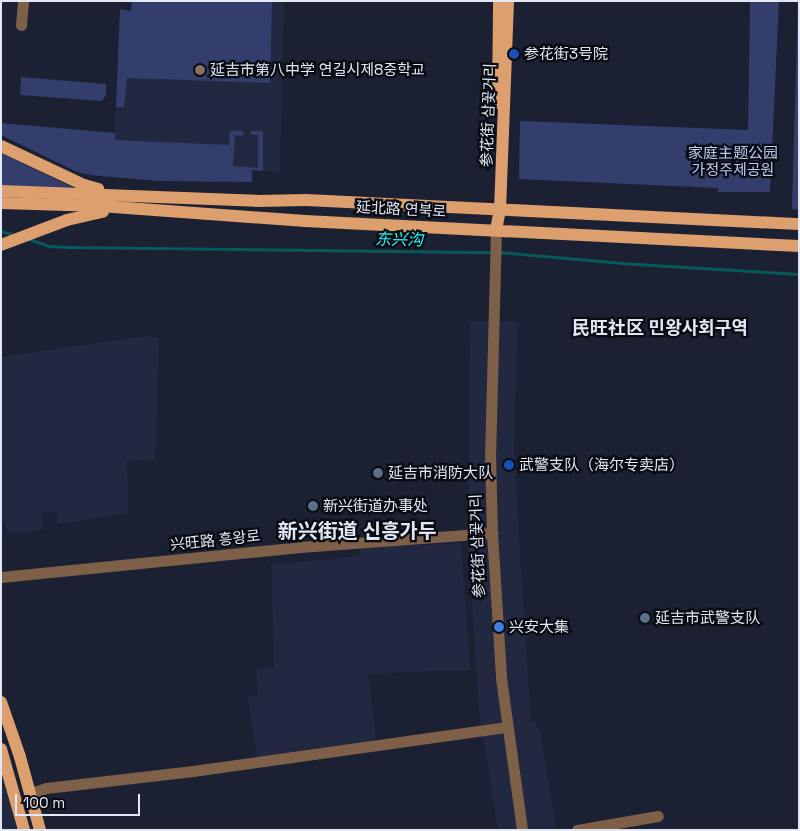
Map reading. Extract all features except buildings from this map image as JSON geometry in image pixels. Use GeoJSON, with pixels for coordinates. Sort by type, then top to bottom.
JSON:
{"type":"FeatureCollection","features":[{"type":"Feature","properties":{"kind":"main road","name":"参花街 삼꽃거리"},"geometry":{"type":"LineString","coordinates":[[497,210],[499,1]]}},
{"type":"Feature","properties":{"kind":"main road","name":"参花街 삼꽃거리"},"geometry":{"type":"LineString","coordinates":[[496,230],[508,1]]}},
{"type":"Feature","properties":{"kind":"main road"},"geometry":{"type":"LineString","coordinates":[[1,146],[84,185],[119,196]]}},
{"type":"Feature","properties":{"kind":"main road","name":"延北路 연북로"},"geometry":{"type":"LineString","coordinates":[[1,191],[119,196],[306,200],[799,224]]}},
{"type":"Feature","properties":{"kind":"main road","name":"延北路 연북로"},"geometry":{"type":"LineString","coordinates":[[1,203],[100,206],[118,209],[799,246]]}},
{"type":"Feature","properties":{"kind":"main road"},"geometry":{"type":"LineString","coordinates":[[5,244],[75,217],[118,209]]}},
{"type":"Feature","properties":{"kind":"main road"},"geometry":{"type":"LineString","coordinates":[[1,702],[31,793],[40,830]]}},
{"type":"Feature","properties":{"kind":"main road"},"geometry":{"type":"LineString","coordinates":[[1,749],[24,830]]}},
{"type":"Feature","properties":{"kind":"street"},"geometry":{"type":"LineString","coordinates":[[21,25],[23,1]]}},
{"type":"Feature","properties":{"kind":"street","name":"参花街 삼꽃거리"},"geometry":{"type":"LineString","coordinates":[[496,230],[494,246],[490,452],[492,533],[496,623],[507,727],[522,830]]}},
{"type":"Feature","properties":{"kind":"street","name":"兴旺路 흥왕로"},"geometry":{"type":"LineString","coordinates":[[1,577],[300,547],[492,533]]}},
{"type":"Feature","properties":{"kind":"street"},"geometry":{"type":"LineString","coordinates":[[31,793],[46,788],[194,771],[507,727]]}},
{"type":"Feature","properties":{"kind":"street"},"geometry":{"type":"LineString","coordinates":[[577,830],[658,816]]}},
{"type":"Feature","properties":{"kind":"shaded area","name":"延吉市第八中学 연길시제8중학교"},"geometry":{"type":"Polygon","coordinates":[[[132,1],[284,1],[280,172],[113,163],[120,9],[131,11],[132,1]]]}},
{"type":"Feature","properties":{"kind":"shaded area","name":"兴安大集"},"geometry":{"type":"Polygon","coordinates":[[[470,322],[517,322],[514,458],[531,723],[536,722],[540,733],[557,830],[498,830],[479,711],[468,543],[470,322]]]}},
{"type":"Feature","properties":{"kind":"shaded area"},"geometry":{"type":"Polygon","coordinates":[[[146,336],[159,338],[155,460],[127,461],[129,513],[58,524],[56,511],[42,513],[43,530],[9,534],[1,515],[1,357],[146,336]]]}},
{"type":"Feature","properties":{"kind":"shaded area"},"geometry":{"type":"Polygon","coordinates":[[[461,543],[470,670],[368,674],[377,745],[257,757],[248,696],[258,695],[256,669],[274,668],[271,565],[360,556],[360,548],[461,543]]]}},
{"type":"Feature","properties":{"kind":"shaded area"},"geometry":{"type":"Polygon","coordinates":[[[1,771],[11,804],[16,830],[1,830],[1,771]]]}},
{"type":"Feature","properties":{"kind":"green space"},"geometry":{"type":"Polygon","coordinates":[[[132,1],[272,1],[270,83],[127,78],[124,107],[116,107],[120,9],[131,11],[132,1]]]}},
{"type":"Feature","properties":{"kind":"green space","name":"家庭主题公园 가정주제공원"},"geometry":{"type":"Polygon","coordinates":[[[750,1],[779,1],[770,192],[718,192],[718,188],[519,179],[520,121],[748,130],[750,1]]]}},
{"type":"Feature","properties":{"kind":"green space"},"geometry":{"type":"Polygon","coordinates":[[[799,1],[799,210],[792,209],[799,1]]]}},
{"type":"Feature","properties":{"kind":"green space"},"geometry":{"type":"Polygon","coordinates":[[[21,77],[106,84],[106,95],[102,101],[20,95],[21,77]]]}},
{"type":"Feature","properties":{"kind":"green space"},"geometry":{"type":"Polygon","coordinates":[[[1,123],[115,133],[115,140],[229,145],[230,131],[243,131],[243,136],[235,135],[233,166],[258,168],[258,135],[251,135],[251,131],[263,131],[263,171],[252,170],[252,182],[159,181],[89,175],[75,171],[1,135],[1,123]]]}},
{"type":"Feature","properties":{"kind":"green space"},"geometry":{"type":"Polygon","coordinates":[[[1,153],[74,188],[1,186],[1,153]]]}},
{"type":"Feature","properties":{"kind":"waterway","name":"东兴沟"},"geometry":{"type":"LineString","coordinates":[[1,231],[14,235]]}},
{"type":"Feature","properties":{"kind":"waterway","name":"东兴沟"},"geometry":{"type":"LineString","coordinates":[[29,239],[49,246],[69,247],[492,252]]}},
{"type":"Feature","properties":{"kind":"waterway","name":"东兴沟"},"geometry":{"type":"LineString","coordinates":[[498,252],[636,264],[799,274]]}},
{"type":"Feature","properties":{"kind":"place","name":"参花街3号院"},"geometry":{"type":"Point","coordinates":[514,54]}},
{"type":"Feature","properties":{"kind":"place","name":"延吉市第八中学 연길시제8중학교"},"geometry":{"type":"Point","coordinates":[200,70]}},
{"type":"Feature","properties":{"kind":"place","name":"武警支队（海尔专卖店）"},"geometry":{"type":"Point","coordinates":[509,465]}},
{"type":"Feature","properties":{"kind":"place","name":"延吉市消防大队"},"geometry":{"type":"Point","coordinates":[378,473]}},
{"type":"Feature","properties":{"kind":"place","name":"新兴街道办事处"},"geometry":{"type":"Point","coordinates":[313,506]}},
{"type":"Feature","properties":{"kind":"place","name":"延吉市武警支队"},"geometry":{"type":"Point","coordinates":[645,618]}},
{"type":"Feature","properties":{"kind":"place","name":"兴安大集"},"geometry":{"type":"Point","coordinates":[499,627]}},
{"type":"Feature","properties":{"kind":"district","name":"民旺社区 민왕사회구역"},"geometry":{"type":"Point","coordinates":[660,328]}},
{"type":"Feature","properties":{"kind":"district","name":"新兴街道 신흥가두"},"geometry":{"type":"Point","coordinates":[357,531]}}]}
